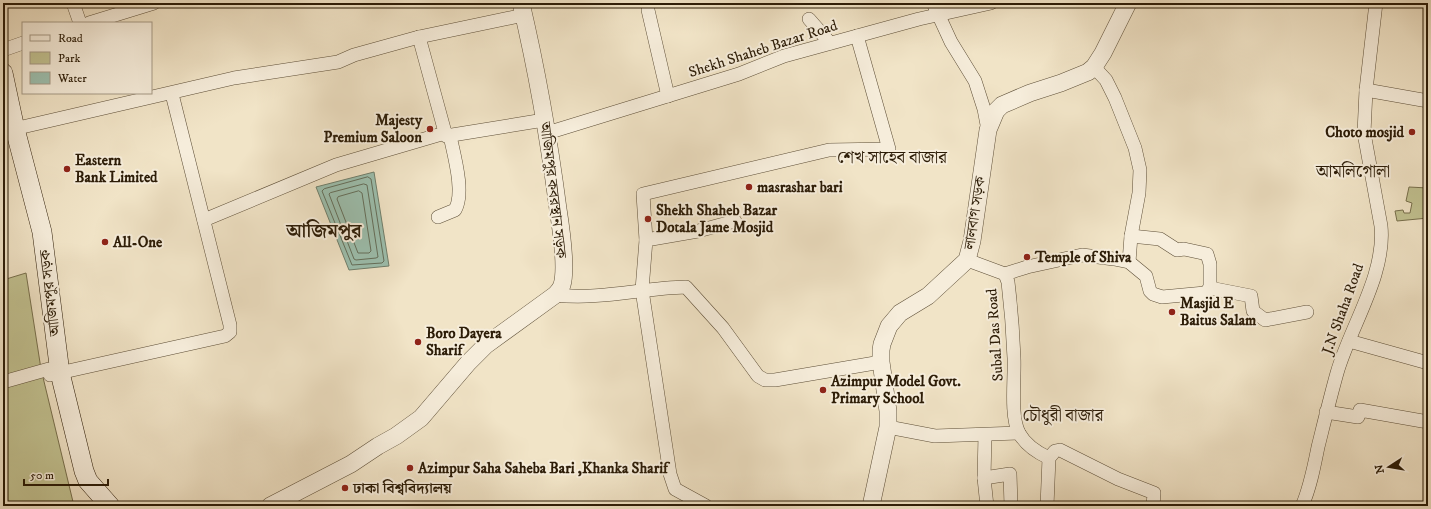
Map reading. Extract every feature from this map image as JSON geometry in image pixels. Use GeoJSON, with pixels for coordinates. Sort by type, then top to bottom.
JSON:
{"type":"FeatureCollection","features":[{"type":"Feature","properties":{"kind":"main road","name":"আজিমপুর সড়ক"},"geometry":{"type":"LineString","coordinates":[[3,73],[8,128],[32,233],[53,373],[75,475],[80,488],[97,506]]}},
{"type":"Feature","properties":{"kind":"main road","name":"আজিমপুর সড়ক"},"geometry":{"type":"LineString","coordinates":[[53,373],[88,481],[110,506]]}},
{"type":"Feature","properties":{"kind":"street"},"geometry":{"type":"LineString","coordinates":[[73,3],[80,22]]}},
{"type":"Feature","properties":{"kind":"street"},"geometry":{"type":"LineString","coordinates":[[92,22],[154,3]]}},
{"type":"Feature","properties":{"kind":"street"},"geometry":{"type":"LineString","coordinates":[[933,3],[951,42],[975,82],[984,109],[988,130]]}},
{"type":"Feature","properties":{"kind":"street","name":"Shekh Shaheb Bazar Road"},"geometry":{"type":"LineString","coordinates":[[204,220],[336,165],[448,134],[544,121],[574,125],[739,74],[784,56],[919,19],[939,16],[991,3]]}},
{"type":"Feature","properties":{"kind":"street","name":"লালবাগ সড়ক"},"geometry":{"type":"LineString","coordinates":[[871,506],[888,427],[888,412],[880,350],[889,326],[900,313],[928,296],[967,260],[972,241],[988,130],[996,111],[1002,105],[1030,93],[1088,72],[1094,67],[1103,53],[1128,3]]}},
{"type":"Feature","properties":{"kind":"street","name":"J.N Shaha Road"},"geometry":{"type":"LineString","coordinates":[[1302,506],[1306,497],[1315,463],[1337,371],[1372,286],[1383,239],[1382,226],[1364,133],[1366,90],[1376,3]]}},
{"type":"Feature","properties":{"kind":"street"},"geometry":{"type":"LineString","coordinates":[[8,128],[172,94],[234,78],[338,62],[354,55],[523,9]]}},
{"type":"Feature","properties":{"kind":"street","name":"আজিমপুর কবরস্থান সড়ক"},"geometry":{"type":"LineString","coordinates":[[523,9],[544,121],[562,241],[563,277],[562,285],[556,295]]}},
{"type":"Feature","properties":{"kind":"street"},"geometry":{"type":"LineString","coordinates":[[648,10],[668,96]]}},
{"type":"Feature","properties":{"kind":"street"},"geometry":{"type":"LineString","coordinates":[[809,18],[830,43]]}},
{"type":"Feature","properties":{"kind":"street"},"geometry":{"type":"LineString","coordinates":[[706,506],[675,489],[670,474],[642,290],[646,240],[643,194],[829,150],[889,149],[857,36]]}},
{"type":"Feature","properties":{"kind":"street"},"geometry":{"type":"LineString","coordinates":[[420,37],[448,134],[459,188],[459,200],[455,210],[438,217]]}},
{"type":"Feature","properties":{"kind":"street"},"geometry":{"type":"LineString","coordinates":[[3,50],[22,43]]}},
{"type":"Feature","properties":{"kind":"street"},"geometry":{"type":"LineString","coordinates":[[1094,67],[1106,80],[1115,98],[1135,148],[1140,170],[1139,193],[1131,236],[1129,262]]}},
{"type":"Feature","properties":{"kind":"street"},"geometry":{"type":"LineString","coordinates":[[1366,90],[1428,101]]}},
{"type":"Feature","properties":{"kind":"street"},"geometry":{"type":"LineString","coordinates":[[3,382],[53,373],[225,336],[230,332],[230,325],[172,94]]}},
{"type":"Feature","properties":{"kind":"street"},"geometry":{"type":"LineString","coordinates":[[544,121],[574,125]]}},
{"type":"Feature","properties":{"kind":"street"},"geometry":{"type":"LineString","coordinates":[[646,240],[698,231],[735,221]]}},
{"type":"Feature","properties":{"kind":"street"},"geometry":{"type":"LineString","coordinates":[[1005,274],[1027,267],[1082,255],[1129,262],[1146,276],[1150,291],[1156,296],[1162,298],[1205,293],[1210,288],[1210,264],[1207,254],[1184,249],[1177,250],[1160,239],[1131,236]]}},
{"type":"Feature","properties":{"kind":"street","name":"Subal Das Road"},"geometry":{"type":"LineString","coordinates":[[967,260],[1005,274],[1008,282],[1014,357],[1014,416],[1019,433],[1029,445],[1049,458]]}},
{"type":"Feature","properties":{"kind":"street"},"geometry":{"type":"LineString","coordinates":[[270,506],[351,464],[396,436],[421,418],[468,363],[486,345],[556,295],[586,297],[642,290],[686,287],[723,328],[758,376],[765,380],[775,380],[881,362]]}},
{"type":"Feature","properties":{"kind":"street"},"geometry":{"type":"LineString","coordinates":[[1210,288],[1251,296],[1253,311],[1265,320],[1307,312]]}},
{"type":"Feature","properties":{"kind":"street"},"geometry":{"type":"LineString","coordinates":[[1349,341],[1428,363]]}},
{"type":"Feature","properties":{"kind":"street"},"geometry":{"type":"LineString","coordinates":[[1326,412],[1358,417],[1360,410],[1428,422]]}},
{"type":"Feature","properties":{"kind":"street"},"geometry":{"type":"LineString","coordinates":[[888,427],[935,436],[1019,433]]}},
{"type":"Feature","properties":{"kind":"street"},"geometry":{"type":"LineString","coordinates":[[985,435],[984,478],[987,506]]}},
{"type":"Feature","properties":{"kind":"street"},"geometry":{"type":"LineString","coordinates":[[1047,506],[1049,458],[1055,450],[1060,450],[1118,479],[1154,492],[1153,506]]}},
{"type":"Feature","properties":{"kind":"street"},"geometry":{"type":"LineString","coordinates":[[984,478],[1010,474],[1011,506]]}},
{"type":"Feature","properties":{"kind":"green space"},"geometry":{"type":"Polygon","coordinates":[[[1409,187],[1428,188],[1428,218],[1397,221],[1395,211],[1403,210],[1404,213],[1410,213],[1412,203],[1406,201],[1409,187]]]}},
{"type":"Feature","properties":{"kind":"green space"},"geometry":{"type":"Polygon","coordinates":[[[26,273],[41,369],[74,506],[3,506],[3,280],[26,273]]]}},
{"type":"Feature","properties":{"kind":"water"},"geometry":{"type":"Polygon","coordinates":[[[374,172],[389,266],[349,270],[316,187],[374,172]]]}},
{"type":"Feature","properties":{"kind":"place","name":"Majesty Premium Saloon"},"geometry":{"type":"Point","coordinates":[430,129]}},
{"type":"Feature","properties":{"kind":"place","name":"Choto mosjid"},"geometry":{"type":"Point","coordinates":[1412,132]}},
{"type":"Feature","properties":{"kind":"place","name":"Eastern Bank Limited"},"geometry":{"type":"Point","coordinates":[67,169]}},
{"type":"Feature","properties":{"kind":"place","name":"masrashar bari"},"geometry":{"type":"Point","coordinates":[749,187]}},
{"type":"Feature","properties":{"kind":"place","name":"Shekh Shaheb Bazar Dotala Jame Mosjid"},"geometry":{"type":"Point","coordinates":[648,219]}},
{"type":"Feature","properties":{"kind":"place","name":"All-One"},"geometry":{"type":"Point","coordinates":[105,242]}},
{"type":"Feature","properties":{"kind":"place","name":"Temple of Shiva"},"geometry":{"type":"Point","coordinates":[1027,257]}},
{"type":"Feature","properties":{"kind":"place","name":"Masjid E Baitus Salam"},"geometry":{"type":"Point","coordinates":[1172,312]}},
{"type":"Feature","properties":{"kind":"place","name":"Boro Dayera Sharif"},"geometry":{"type":"Point","coordinates":[418,342]}},
{"type":"Feature","properties":{"kind":"place","name":"Azimpur Model Govt. Primary School"},"geometry":{"type":"Point","coordinates":[823,390]}},
{"type":"Feature","properties":{"kind":"place","name":"Azimpur Saha Saheba Bari ,Khanka Sharif"},"geometry":{"type":"Point","coordinates":[410,468]}},
{"type":"Feature","properties":{"kind":"place","name":"ঢাকা বিশ্ববিদ্যালয়"},"geometry":{"type":"Point","coordinates":[345,488]}},
{"type":"Feature","properties":{"kind":"district","name":"শেখ সাহেব বাজার"},"geometry":{"type":"Point","coordinates":[892,158]}},
{"type":"Feature","properties":{"kind":"district","name":"আমলিগোলা"},"geometry":{"type":"Point","coordinates":[1353,172]}},
{"type":"Feature","properties":{"kind":"district","name":"আজিমপুর"},"geometry":{"type":"Point","coordinates":[324,231]}},
{"type":"Feature","properties":{"kind":"district","name":"চৌধুরী বাজার"},"geometry":{"type":"Point","coordinates":[1063,416]}}]}
